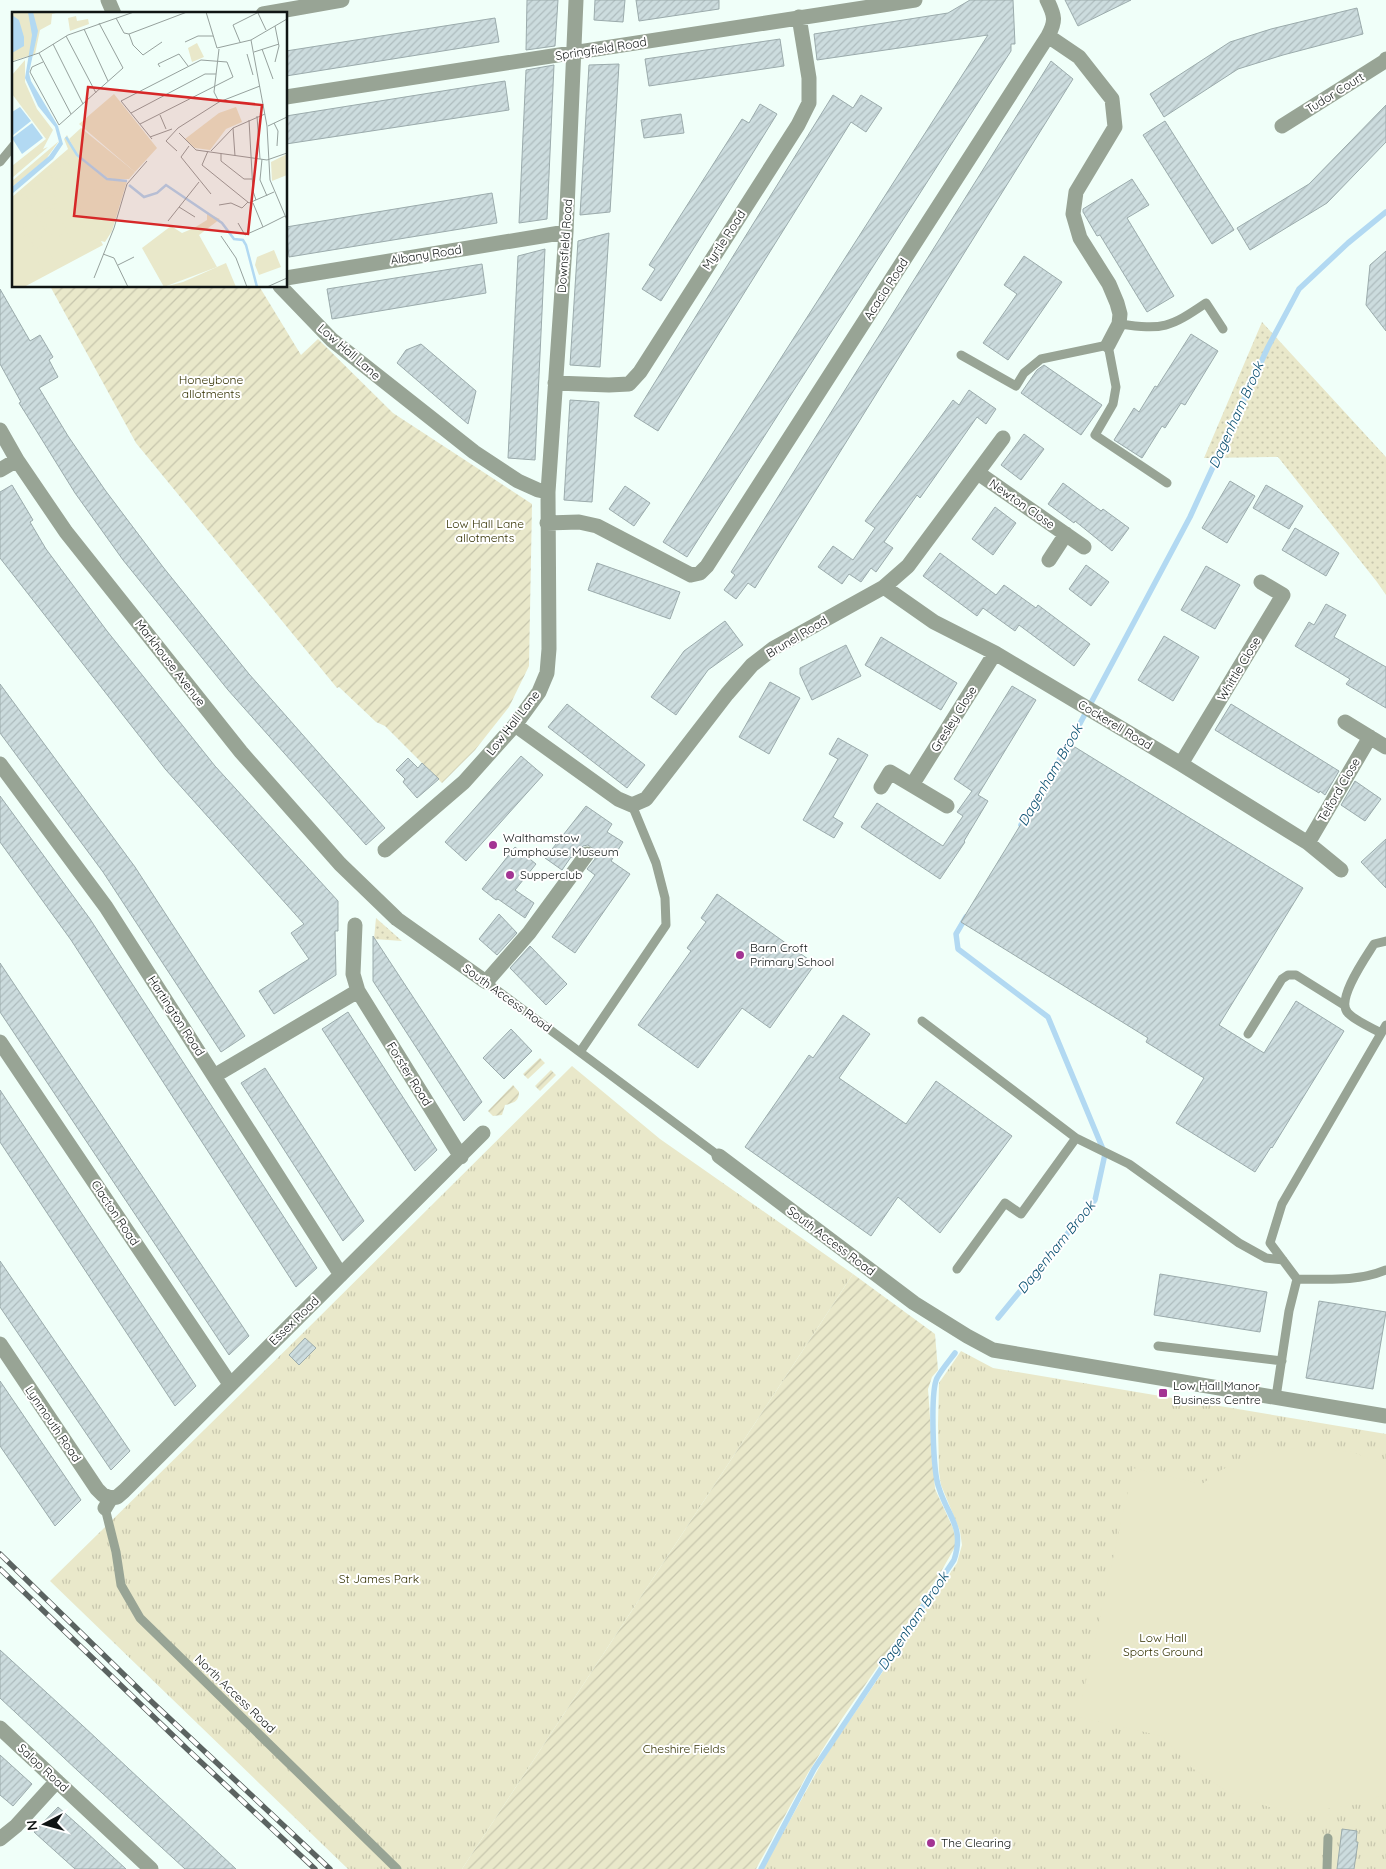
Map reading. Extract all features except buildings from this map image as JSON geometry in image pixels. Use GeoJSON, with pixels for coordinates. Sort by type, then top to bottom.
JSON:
{"type":"FeatureCollection","features":[{"type":"Feature","properties":{"kind":"street"},"geometry":{"type":"LineString","coordinates":[[108,0],[113,12]]}},
{"type":"Feature","properties":{"kind":"street"},"geometry":{"type":"LineString","coordinates":[[273,12],[342,0]]}},
{"type":"Feature","properties":{"kind":"street","name":"Downsfield Road"},"geometry":{"type":"LineString","coordinates":[[548,492],[566,232],[576,0]]}},
{"type":"Feature","properties":{"kind":"street","name":"Springfield Road"},"geometry":{"type":"LineString","coordinates":[[288,97],[915,0]]}},
{"type":"Feature","properties":{"kind":"street","name":"Acacia Road"},"geometry":{"type":"LineString","coordinates":[[547,523],[579,522],[596,526],[691,575],[700,573],[707,566],[1048,36],[1054,24],[1053,12],[1047,0]]}},
{"type":"Feature","properties":{"kind":"street","name":"Myrtle Road"},"geometry":{"type":"LineString","coordinates":[[555,383],[629,384],[640,372],[792,133],[809,103],[809,78],[799,17]]}},
{"type":"Feature","properties":{"kind":"street"},"geometry":{"type":"LineString","coordinates":[[1048,36],[1079,58],[1112,99],[1115,127],[1076,192],[1073,214],[1080,238],[1109,284],[1120,314],[1119,324],[1108,345]]}},
{"type":"Feature","properties":{"kind":"street","name":"Tudor Court"},"geometry":{"type":"LineString","coordinates":[[1282,126],[1386,59]]}},
{"type":"Feature","properties":{"kind":"street","name":"Albany Road"},"geometry":{"type":"LineString","coordinates":[[288,278],[566,232]]}},
{"type":"Feature","properties":{"kind":"street","name":"Low Hall Lane"},"geometry":{"type":"LineString","coordinates":[[282,288],[332,340],[468,447],[518,480],[538,490],[548,492],[549,649],[546,673],[539,692],[515,725],[464,782],[385,850]]}},
{"type":"Feature","properties":{"kind":"street","name":"Markhouse Avenue"},"geometry":{"type":"LineString","coordinates":[[0,430],[17,460],[66,532],[241,752],[340,864],[359,882]]}},
{"type":"Feature","properties":{"kind":"street","name":"Brunel Road"},"geometry":{"type":"LineString","coordinates":[[632,805],[646,800],[727,694],[752,665],[774,648],[884,587],[908,566],[1003,438]]}},
{"type":"Feature","properties":{"kind":"street"},"geometry":{"type":"LineString","coordinates":[[0,470],[17,460]]}},
{"type":"Feature","properties":{"kind":"street","name":"Newton Close"},"geometry":{"type":"LineString","coordinates":[[978,473],[1084,547]]}},
{"type":"Feature","properties":{"kind":"street","name":"Newton Close"},"geometry":{"type":"LineString","coordinates":[[1049,560],[1066,534]]}},
{"type":"Feature","properties":{"kind":"street","name":"Whittle Close"},"geometry":{"type":"LineString","coordinates":[[1181,764],[1283,595],[1261,582]]}},
{"type":"Feature","properties":{"kind":"street","name":"Cockerell Road"},"geometry":{"type":"LineString","coordinates":[[884,587],[934,622],[995,653],[1181,764],[1308,843],[1341,870]]}},
{"type":"Feature","properties":{"kind":"street","name":"Gresley Close"},"geometry":{"type":"LineString","coordinates":[[912,785],[995,653]]}},
{"type":"Feature","properties":{"kind":"street"},"geometry":{"type":"LineString","coordinates":[[1345,722],[1386,747]]}},
{"type":"Feature","properties":{"kind":"street"},"geometry":{"type":"LineString","coordinates":[[515,725],[593,782],[618,799],[632,805]]}},
{"type":"Feature","properties":{"kind":"street","name":"Telford Close"},"geometry":{"type":"LineString","coordinates":[[1308,843],[1370,737]]}},
{"type":"Feature","properties":{"kind":"street","name":"Hartington Road"},"geometry":{"type":"LineString","coordinates":[[0,764],[106,907],[341,1275]]}},
{"type":"Feature","properties":{"kind":"street"},"geometry":{"type":"LineString","coordinates":[[881,787],[890,772],[947,806]]}},
{"type":"Feature","properties":{"kind":"street"},"geometry":{"type":"LineString","coordinates":[[486,982],[530,933],[587,854]]}},
{"type":"Feature","properties":{"kind":"street","name":"South Access Road"},"geometry":{"type":"LineString","coordinates":[[359,882],[397,919],[486,982]]}},
{"type":"Feature","properties":{"kind":"street","name":"Forster Road"},"geometry":{"type":"LineString","coordinates":[[355,925],[353,974],[358,991],[461,1157]]}},
{"type":"Feature","properties":{"kind":"street"},"geometry":{"type":"LineString","coordinates":[[214,1076],[358,991]]}},
{"type":"Feature","properties":{"kind":"street","name":"Clacton Road"},"geometry":{"type":"LineString","coordinates":[[0,1042],[230,1384]]}},
{"type":"Feature","properties":{"kind":"street","name":"Essex Road"},"geometry":{"type":"LineString","coordinates":[[108,1503],[124,1492],[483,1133]]}},
{"type":"Feature","properties":{"kind":"street","name":"South Access Road"},"geometry":{"type":"LineString","coordinates":[[719,1156],[914,1303],[993,1350],[1386,1416]]}},
{"type":"Feature","properties":{"kind":"street","name":"Lynmouth Road"},"geometry":{"type":"LineString","coordinates":[[0,1344],[108,1503]]}},
{"type":"Feature","properties":{"kind":"street","name":"Salop Road"},"geometry":{"type":"LineString","coordinates":[[0,1728],[151,1869]]}},
{"type":"Feature","properties":{"kind":"street"},"geometry":{"type":"LineString","coordinates":[[0,1840],[16,1826],[57,1781]]}},
{"type":"Feature","properties":{"kind":"lane"},"geometry":{"type":"LineString","coordinates":[[0,162],[12,147]]}},
{"type":"Feature","properties":{"kind":"lane"},"geometry":{"type":"LineString","coordinates":[[1119,324],[1146,328],[1164,326],[1178,322],[1206,302],[1223,329]]}},
{"type":"Feature","properties":{"kind":"lane"},"geometry":{"type":"LineString","coordinates":[[961,355],[1016,386],[1024,373],[1040,358],[1108,345],[1116,388],[1113,404],[1095,435],[1167,483]]}},
{"type":"Feature","properties":{"kind":"lane"},"geometry":{"type":"LineString","coordinates":[[580,1052],[666,925],[665,898],[656,863],[640,829],[632,805]]}},
{"type":"Feature","properties":{"kind":"lane"},"geometry":{"type":"LineString","coordinates":[[1297,1279],[1270,1244],[1282,1204],[1384,1029],[1347,1013],[1344,1005],[1346,991],[1374,944],[1386,941]]}},
{"type":"Feature","properties":{"kind":"lane"},"geometry":{"type":"LineString","coordinates":[[1248,1034],[1282,979],[1288,975],[1296,975],[1344,1005]]}},
{"type":"Feature","properties":{"kind":"lane","name":"South Access Road"},"geometry":{"type":"LineString","coordinates":[[486,982],[719,1156]]}},
{"type":"Feature","properties":{"kind":"lane"},"geometry":{"type":"LineString","coordinates":[[922,1021],[1076,1138],[1129,1164],[1239,1244],[1266,1258],[1283,1260]]}},
{"type":"Feature","properties":{"kind":"lane"},"geometry":{"type":"LineString","coordinates":[[956,1269],[1004,1202],[1021,1214],[1076,1138]]}},
{"type":"Feature","properties":{"kind":"lane"},"geometry":{"type":"LineString","coordinates":[[1297,1279],[1342,1279],[1376,1274],[1386,1270]]}},
{"type":"Feature","properties":{"kind":"lane"},"geometry":{"type":"LineString","coordinates":[[1276,1397],[1289,1311],[1297,1279]]}},
{"type":"Feature","properties":{"kind":"lane"},"geometry":{"type":"LineString","coordinates":[[1158,1346],[1282,1360]]}},
{"type":"Feature","properties":{"kind":"lane","name":"North Access Road"},"geometry":{"type":"LineString","coordinates":[[108,1503],[121,1585],[140,1618],[397,1869]]}},
{"type":"Feature","properties":{"kind":"lane"},"geometry":{"type":"LineString","coordinates":[[1327,1869],[1328,1838]]}},
{"type":"Feature","properties":{"kind":"green space","name":"Honeybone allotments"},"geometry":{"type":"Polygon","coordinates":[[[51,288],[260,288],[301,355],[318,339],[393,413],[532,504],[529,666],[509,707],[475,750],[442,783],[385,726],[376,722],[339,687],[337,688],[136,443],[51,288]]]}},
{"type":"Feature","properties":{"kind":"green space"},"geometry":{"type":"Polygon","coordinates":[[[1262,322],[1386,457],[1386,595],[1278,457],[1204,458],[1262,322]]]}},
{"type":"Feature","properties":{"kind":"green space"},"geometry":{"type":"Polygon","coordinates":[[[376,918],[402,941],[374,939],[376,918]]]}},
{"type":"Feature","properties":{"kind":"green space"},"geometry":{"type":"Polygon","coordinates":[[[540,1058],[545,1063],[528,1079],[523,1074],[540,1058]]]}},
{"type":"Feature","properties":{"kind":"green space","name":"St James Park"},"geometry":{"type":"Polygon","coordinates":[[[572,1066],[660,1139],[853,1274],[462,1869],[348,1869],[50,1581],[572,1066]]]}},
{"type":"Feature","properties":{"kind":"green space"},"geometry":{"type":"Polygon","coordinates":[[[551,1070],[556,1075],[540,1091],[535,1086],[551,1070]]]}},
{"type":"Feature","properties":{"kind":"green space"},"geometry":{"type":"Polygon","coordinates":[[[513,1085],[519,1092],[517,1100],[505,1105],[502,1115],[493,1116],[488,1111],[513,1085]]]}},
{"type":"Feature","properties":{"kind":"green space","name":"Cheshire Fields"},"geometry":{"type":"Polygon","coordinates":[[[853,1274],[935,1334],[938,1370],[932,1377],[928,1389],[935,1489],[953,1528],[955,1547],[922,1602],[839,1723],[808,1773],[756,1869],[462,1869],[853,1274]]]}},
{"type":"Feature","properties":{"kind":"green space","name":"Low Hall Sports Ground"},"geometry":{"type":"Polygon","coordinates":[[[961,1351],[993,1368],[1386,1434],[1386,1869],[763,1869],[826,1755],[957,1563],[962,1545],[960,1531],[941,1485],[938,1425],[939,1383],[961,1351]]]}},
{"type":"Feature","properties":{"kind":"green space"},"geometry":{"type":"Polygon","coordinates":[[[1306,1447],[1352,1452],[1386,1465],[1386,1793],[1360,1804],[1314,1811],[1269,1807],[1228,1792],[1192,1768],[1162,1736],[1078,1717],[1133,1468],[1202,1484],[1221,1470],[1261,1453],[1306,1447]]]}},
{"type":"Feature","properties":{"kind":"waterway","name":"Dagenham Brook"},"geometry":{"type":"LineString","coordinates":[[1021,825],[1076,731],[1190,517],[1268,347],[1299,289],[1348,243],[1386,212]]}},
{"type":"Feature","properties":{"kind":"waterway","name":"Dagenham Brook"},"geometry":{"type":"LineString","coordinates":[[966,917],[956,934],[958,949],[1048,1017],[1105,1154],[1095,1200],[998,1318]]}},
{"type":"Feature","properties":{"kind":"waterway","name":"Dagenham Brook"},"geometry":{"type":"LineString","coordinates":[[761,1869],[814,1769],[954,1560],[958,1539],[954,1522],[937,1480],[933,1415],[937,1378],[955,1353]]}},
{"type":"Feature","properties":{"kind":"railway"},"geometry":{"type":"LineString","coordinates":[[0,1554],[153,1703],[330,1869]]}},
{"type":"Feature","properties":{"kind":"railway"},"geometry":{"type":"LineString","coordinates":[[0,1569],[315,1869]]}},
{"type":"Feature","properties":{"kind":"place","name":"Walthamstow Pumphouse Museum"},"geometry":{"type":"Point","coordinates":[493,845]}},
{"type":"Feature","properties":{"kind":"place","name":"Supperclub"},"geometry":{"type":"Point","coordinates":[510,875]}},
{"type":"Feature","properties":{"kind":"place","name":"Barn Croft Primary School"},"geometry":{"type":"Point","coordinates":[740,955]}},
{"type":"Feature","properties":{"kind":"place","name":"Low Hall Manor Business Centre"},"geometry":{"type":"Point","coordinates":[1163,1393]}},
{"type":"Feature","properties":{"kind":"place","name":"The Clearing"},"geometry":{"type":"Point","coordinates":[931,1843]}},
{"type":"Feature","properties":{"kind":"park label","name":"Low Hall Lane allotments"},"geometry":{"type":"Point","coordinates":[485,531]}}]}
